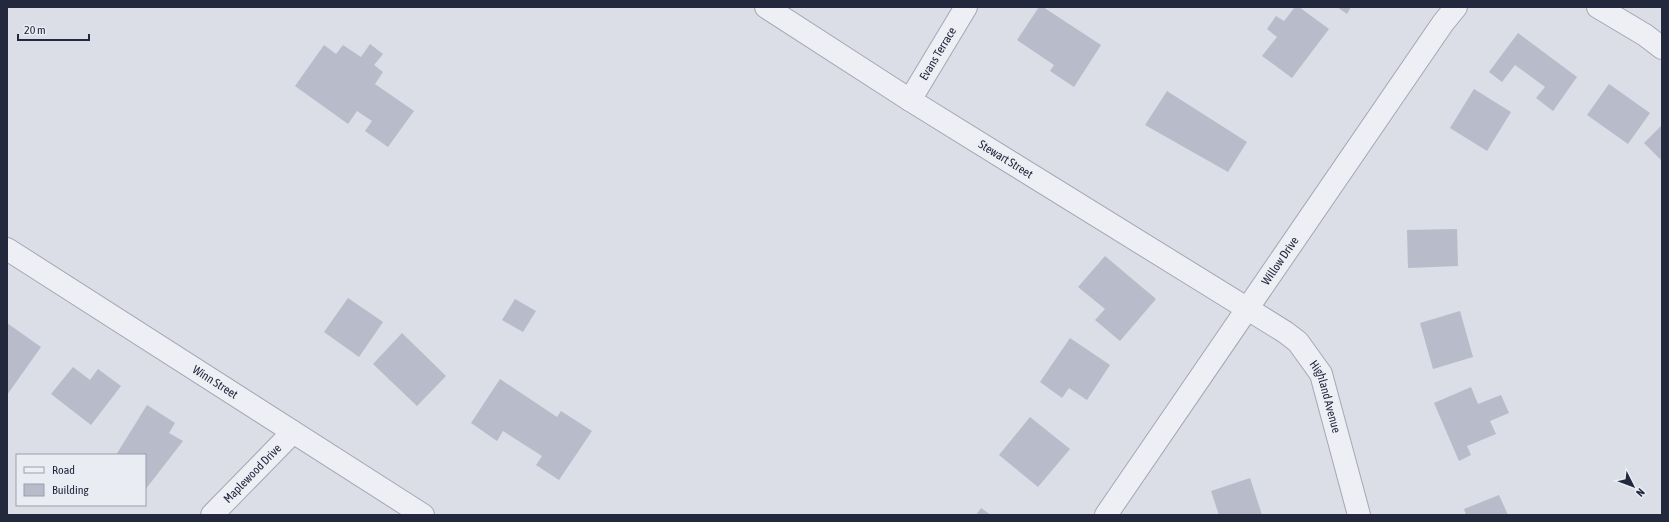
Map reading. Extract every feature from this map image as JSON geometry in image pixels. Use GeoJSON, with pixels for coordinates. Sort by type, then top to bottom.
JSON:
{"type":"FeatureCollection","features":[{"type":"Feature","properties":{"kind":"street","name":"Stewart Street"},"geometry":{"type":"LineString","coordinates":[[766,7],[910,100],[1247,308]]}},
{"type":"Feature","properties":{"kind":"street","name":"Evans Terrace"},"geometry":{"type":"LineString","coordinates":[[910,100],[966,7]]}},
{"type":"Feature","properties":{"kind":"street","name":"Willow Drive"},"geometry":{"type":"LineString","coordinates":[[1106,515],[1443,23],[1456,7]]}},
{"type":"Feature","properties":{"kind":"street"},"geometry":{"type":"LineString","coordinates":[[1598,7],[1646,35],[1662,48]]}},
{"type":"Feature","properties":{"kind":"street","name":"Winn Street"},"geometry":{"type":"LineString","coordinates":[[7,249],[423,515]]}},
{"type":"Feature","properties":{"kind":"street","name":"Highland Avenue"},"geometry":{"type":"LineString","coordinates":[[1247,308],[1298,342],[1321,374],[1359,515]]}},
{"type":"Feature","properties":{"kind":"street","name":"Maplewood Drive"},"geometry":{"type":"LineString","coordinates":[[212,515],[293,432]]}},
{"type":"Feature","properties":{"kind":"building"},"geometry":{"type":"Polygon","coordinates":[[[1039,7],[1043,7],[1101,45],[1074,87],[1050,71],[1054,65],[1017,40],[1039,7]]]}},
{"type":"Feature","properties":{"kind":"building"},"geometry":{"type":"Polygon","coordinates":[[[1295,7],[1299,7],[1329,29],[1292,78],[1262,56],[1277,37],[1267,29],[1276,16],[1284,21],[1295,7]]]}},
{"type":"Feature","properties":{"kind":"building"},"geometry":{"type":"Polygon","coordinates":[[[1337,7],[1351,7],[1347,14],[1337,7]]]}},
{"type":"Feature","properties":{"kind":"building"},"geometry":{"type":"Polygon","coordinates":[[[1518,33],[1577,77],[1553,111],[1536,98],[1545,87],[1515,65],[1502,82],[1489,72],[1518,33]]]}},
{"type":"Feature","properties":{"kind":"building"},"geometry":{"type":"Polygon","coordinates":[[[370,44],[383,54],[374,65],[383,72],[375,84],[414,111],[388,147],[365,131],[372,121],[357,111],[348,124],[295,86],[324,45],[336,54],[343,45],[361,57],[370,44]]]}},
{"type":"Feature","properties":{"kind":"building"},"geometry":{"type":"Polygon","coordinates":[[[1609,84],[1650,113],[1628,144],[1587,115],[1609,84]]]}},
{"type":"Feature","properties":{"kind":"building"},"geometry":{"type":"Polygon","coordinates":[[[1474,89],[1511,112],[1487,151],[1450,128],[1474,89]]]}},
{"type":"Feature","properties":{"kind":"building"},"geometry":{"type":"Polygon","coordinates":[[[1167,91],[1247,142],[1228,172],[1145,125],[1167,91]]]}},
{"type":"Feature","properties":{"kind":"building"},"geometry":{"type":"Polygon","coordinates":[[[1662,125],[1662,161],[1644,143],[1662,125]]]}},
{"type":"Feature","properties":{"kind":"building"},"geometry":{"type":"Polygon","coordinates":[[[1457,229],[1458,266],[1408,268],[1407,230],[1457,229]]]}},
{"type":"Feature","properties":{"kind":"building"},"geometry":{"type":"Polygon","coordinates":[[[1105,256],[1156,299],[1120,341],[1095,320],[1105,309],[1078,287],[1105,256]]]}},
{"type":"Feature","properties":{"kind":"building"},"geometry":{"type":"Polygon","coordinates":[[[348,298],[383,322],[359,357],[324,332],[348,298]]]}},
{"type":"Feature","properties":{"kind":"building"},"geometry":{"type":"Polygon","coordinates":[[[515,299],[536,311],[523,332],[502,320],[515,299]]]}},
{"type":"Feature","properties":{"kind":"building"},"geometry":{"type":"Polygon","coordinates":[[[1460,311],[1473,357],[1433,369],[1420,323],[1460,311]]]}},
{"type":"Feature","properties":{"kind":"building"},"geometry":{"type":"Polygon","coordinates":[[[7,323],[41,347],[7,395],[7,323]]]}},
{"type":"Feature","properties":{"kind":"building"},"geometry":{"type":"Polygon","coordinates":[[[402,333],[446,376],[417,406],[373,364],[402,333]]]}},
{"type":"Feature","properties":{"kind":"building"},"geometry":{"type":"Polygon","coordinates":[[[1070,338],[1110,365],[1087,400],[1069,388],[1062,398],[1040,382],[1070,338]]]}},
{"type":"Feature","properties":{"kind":"building"},"geometry":{"type":"Polygon","coordinates":[[[73,367],[90,380],[98,369],[121,386],[91,425],[51,394],[73,367]]]}},
{"type":"Feature","properties":{"kind":"building"},"geometry":{"type":"Polygon","coordinates":[[[500,379],[557,417],[561,411],[592,431],[559,480],[536,465],[542,456],[503,431],[497,441],[471,423],[500,379]]]}},
{"type":"Feature","properties":{"kind":"building"},"geometry":{"type":"Polygon","coordinates":[[[1471,387],[1478,404],[1501,395],[1509,413],[1490,421],[1496,434],[1467,446],[1471,455],[1459,461],[1434,403],[1471,387]]]}},
{"type":"Feature","properties":{"kind":"building"},"geometry":{"type":"Polygon","coordinates":[[[147,405],[175,423],[169,433],[183,441],[146,489],[146,454],[117,454],[147,405]]]}},
{"type":"Feature","properties":{"kind":"building"},"geometry":{"type":"Polygon","coordinates":[[[1030,417],[1070,449],[1038,487],[999,455],[1030,417]]]}},
{"type":"Feature","properties":{"kind":"building"},"geometry":{"type":"Polygon","coordinates":[[[1250,478],[1262,515],[1219,515],[1211,491],[1250,478]]]}},
{"type":"Feature","properties":{"kind":"building"},"geometry":{"type":"Polygon","coordinates":[[[1499,495],[1508,515],[1466,515],[1464,509],[1499,495]]]}},
{"type":"Feature","properties":{"kind":"building"},"geometry":{"type":"Polygon","coordinates":[[[981,508],[991,515],[976,515],[981,508]]]}}]}
